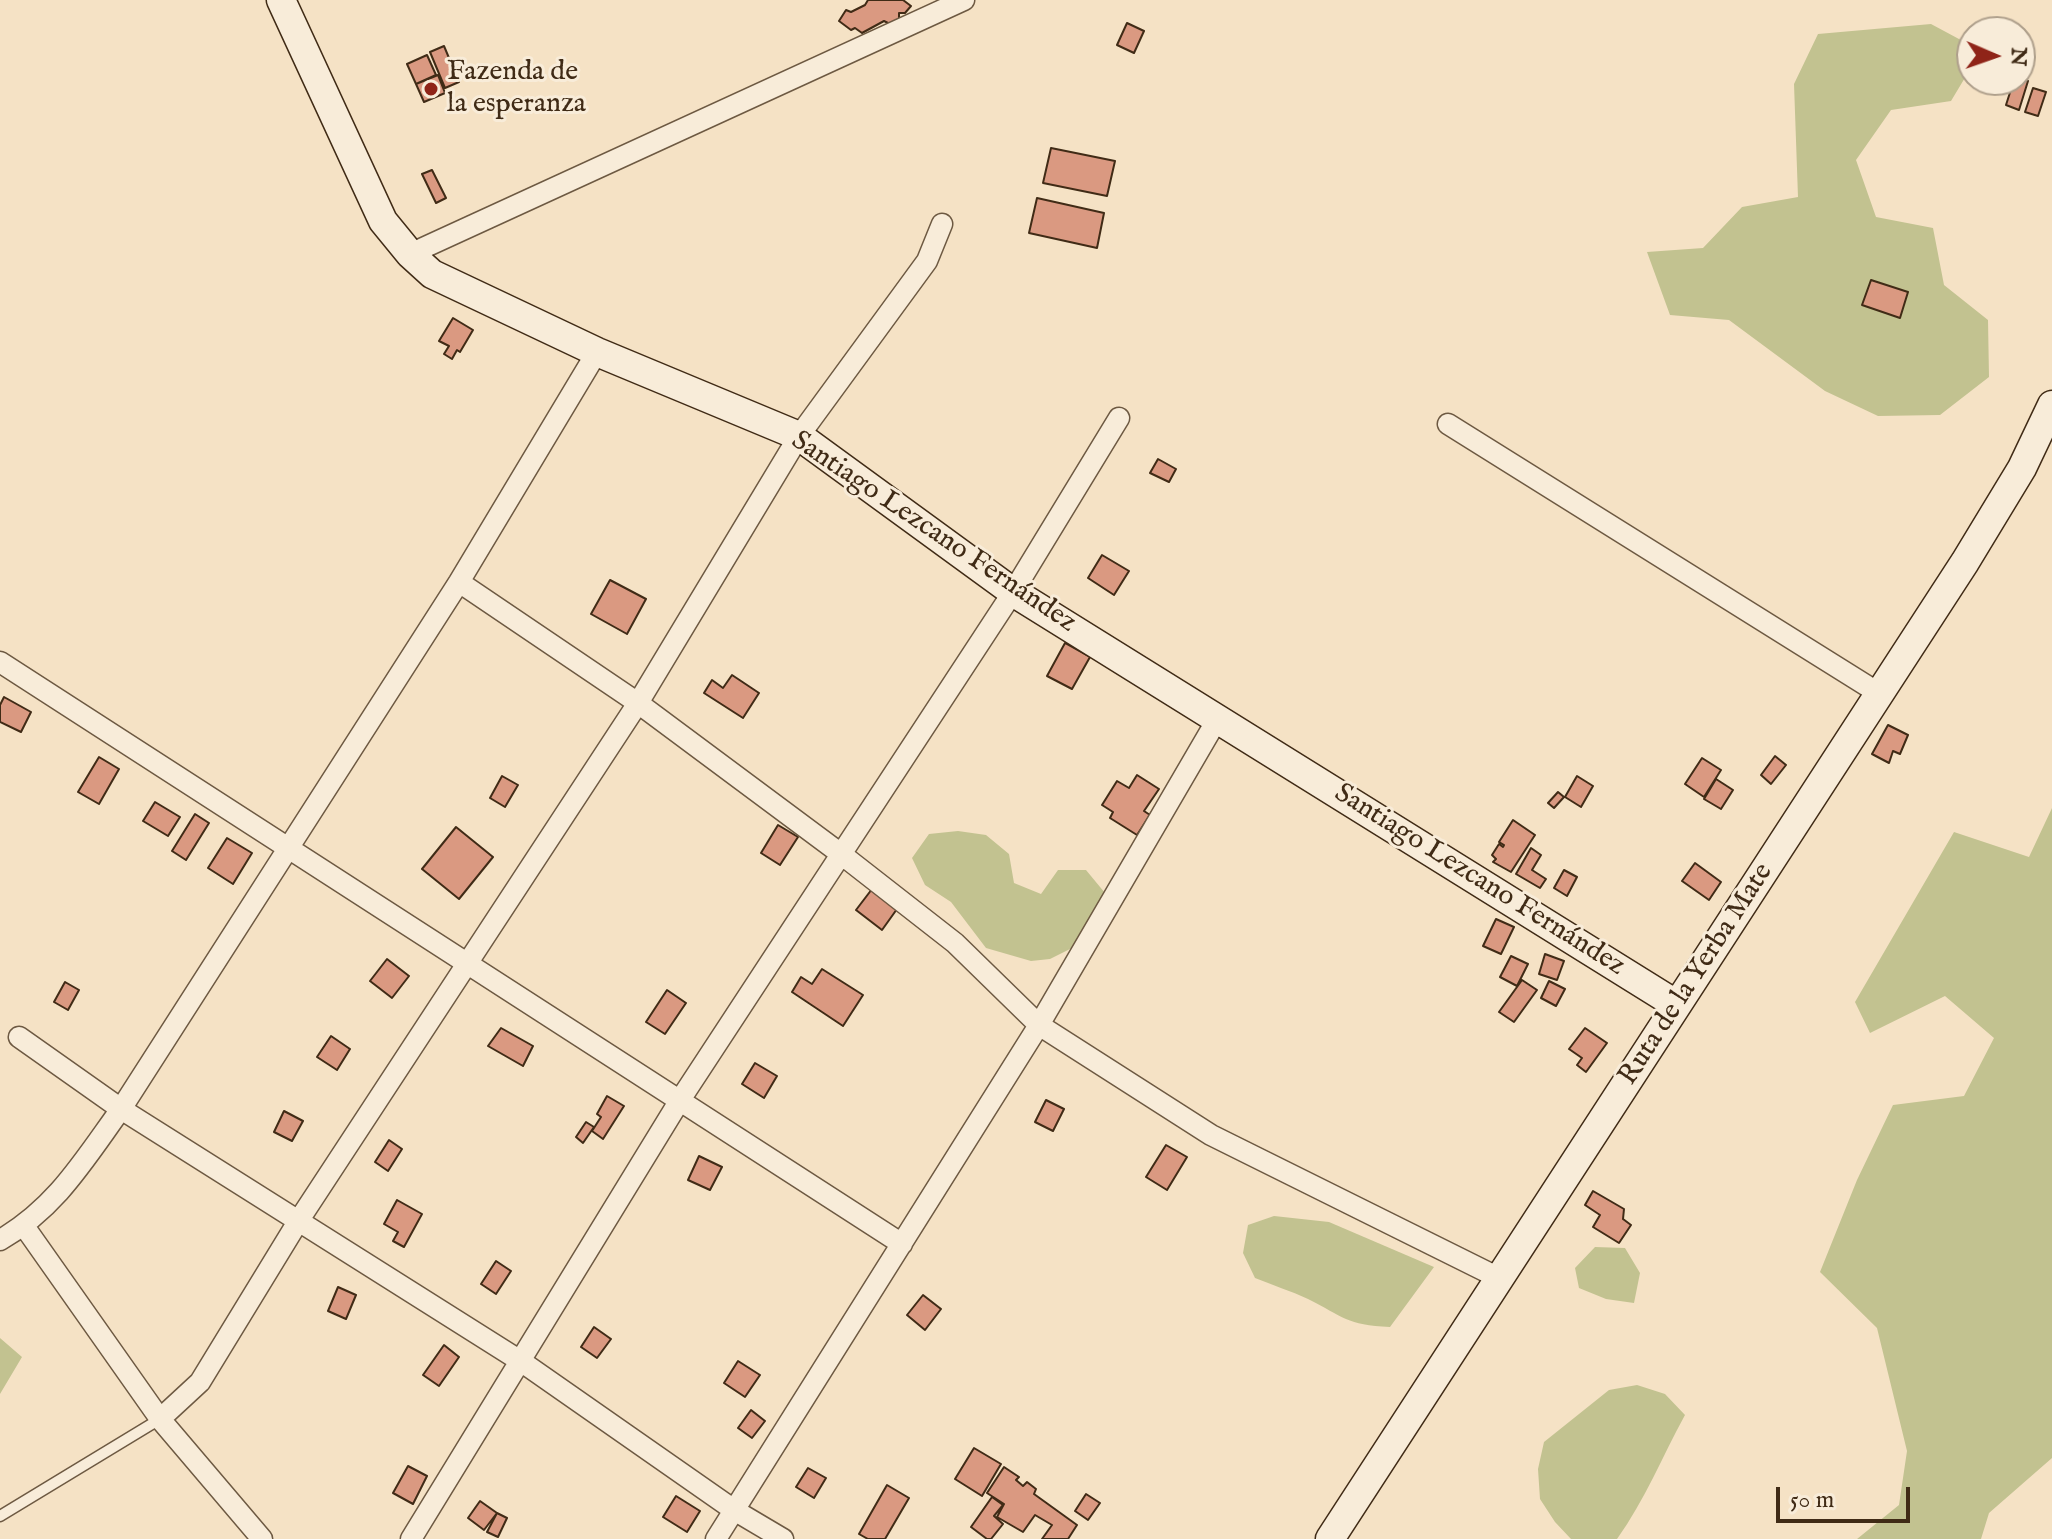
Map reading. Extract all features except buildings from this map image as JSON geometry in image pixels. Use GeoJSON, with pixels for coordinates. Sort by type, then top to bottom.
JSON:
{"type":"FeatureCollection","features":[{"type":"Feature","properties":{"kind":"street","name":"Santiago Lezcano Fernández"},"geometry":{"type":"LineString","coordinates":[[281,0],[383,221],[410,254],[432,274],[597,352],[799,436],[1013,592],[1677,1005]]}},
{"type":"Feature","properties":{"kind":"street"},"geometry":{"type":"LineString","coordinates":[[410,254],[964,0]]}},
{"type":"Feature","properties":{"kind":"street"},"geometry":{"type":"LineString","coordinates":[[160,1419],[200,1382],[299,1220],[638,703],[799,436],[927,261],[942,224]]}},
{"type":"Feature","properties":{"kind":"street"},"geometry":{"type":"LineString","coordinates":[[0,1240],[24,1226],[60,1193],[121,1109],[459,582],[597,352]]}},
{"type":"Feature","properties":{"kind":"street","name":"Ruta de la Yerba Mate"},"geometry":{"type":"LineString","coordinates":[[1330,1539],[2003,501],[2052,405]]}},
{"type":"Feature","properties":{"kind":"street"},"geometry":{"type":"LineString","coordinates":[[411,1539],[680,1100],[1013,592],[1119,418]]}},
{"type":"Feature","properties":{"kind":"street"},"geometry":{"type":"LineString","coordinates":[[1448,424],[1880,694]]}},
{"type":"Feature","properties":{"kind":"street"},"geometry":{"type":"LineString","coordinates":[[459,582],[638,703],[841,854],[955,943],[1039,1025],[1211,1135],[1499,1278]]}},
{"type":"Feature","properties":{"kind":"street"},"geometry":{"type":"LineString","coordinates":[[0,662],[902,1244]]}},
{"type":"Feature","properties":{"kind":"street"},"geometry":{"type":"LineString","coordinates":[[716,1539],[1039,1025],[1218,718]]}},
{"type":"Feature","properties":{"kind":"street"},"geometry":{"type":"LineString","coordinates":[[19,1037],[121,1109],[522,1362],[734,1510],[783,1539]]}},
{"type":"Feature","properties":{"kind":"street"},"geometry":{"type":"LineString","coordinates":[[24,1226],[160,1419],[262,1539]]}},
{"type":"Feature","properties":{"kind":"lane"},"geometry":{"type":"LineString","coordinates":[[0,1516],[160,1419]]}},
{"type":"Feature","properties":{"kind":"green space"},"geometry":{"type":"Polygon","coordinates":[[[1931,24],[1956,37],[1956,93],[1951,101],[1891,110],[1856,160],[1876,217],[1933,228],[1944,285],[1988,320],[1989,377],[1940,415],[1878,416],[1825,391],[1729,320],[1670,315],[1647,252],[1703,248],[1742,207],[1798,197],[1794,84],[1818,34],[1931,24]]]}},
{"type":"Feature","properties":{"kind":"green space"},"geometry":{"type":"Polygon","coordinates":[[[2052,808],[2052,1458],[1989,1513],[1981,1539],[1857,1539],[1899,1505],[1907,1451],[1877,1328],[1820,1272],[1857,1180],[1893,1105],[1964,1096],[1994,1038],[1945,996],[1870,1033],[1855,1002],[1954,832],[2029,857],[2052,808]]]}},
{"type":"Feature","properties":{"kind":"green space"},"geometry":{"type":"Polygon","coordinates":[[[958,831],[986,835],[1009,854],[1014,883],[1041,894],[1058,870],[1086,870],[1105,893],[1076,946],[1050,959],[1031,961],[986,948],[951,902],[925,885],[912,858],[929,834],[958,831]]]}},
{"type":"Feature","properties":{"kind":"green space"},"geometry":{"type":"Polygon","coordinates":[[[1274,1216],[1329,1222],[1434,1267],[1390,1327],[1354,1322],[1302,1296],[1255,1278],[1243,1253],[1248,1225],[1274,1216]]]}},
{"type":"Feature","properties":{"kind":"green space"},"geometry":{"type":"Polygon","coordinates":[[[1595,1247],[1625,1248],[1640,1273],[1634,1303],[1606,1299],[1579,1288],[1575,1268],[1595,1247]]]}},
{"type":"Feature","properties":{"kind":"green space"},"geometry":{"type":"Polygon","coordinates":[[[0,1338],[22,1357],[0,1394],[0,1338]]]}},
{"type":"Feature","properties":{"kind":"green space"},"geometry":{"type":"Polygon","coordinates":[[[1637,1385],[1665,1394],[1685,1415],[1645,1494],[1617,1539],[1571,1539],[1540,1499],[1538,1469],[1544,1442],[1609,1390],[1637,1385]]]}},
{"type":"Feature","properties":{"kind":"place","name":"Fazenda de la esperanza"},"geometry":{"type":"Point","coordinates":[431,89]}}]}
